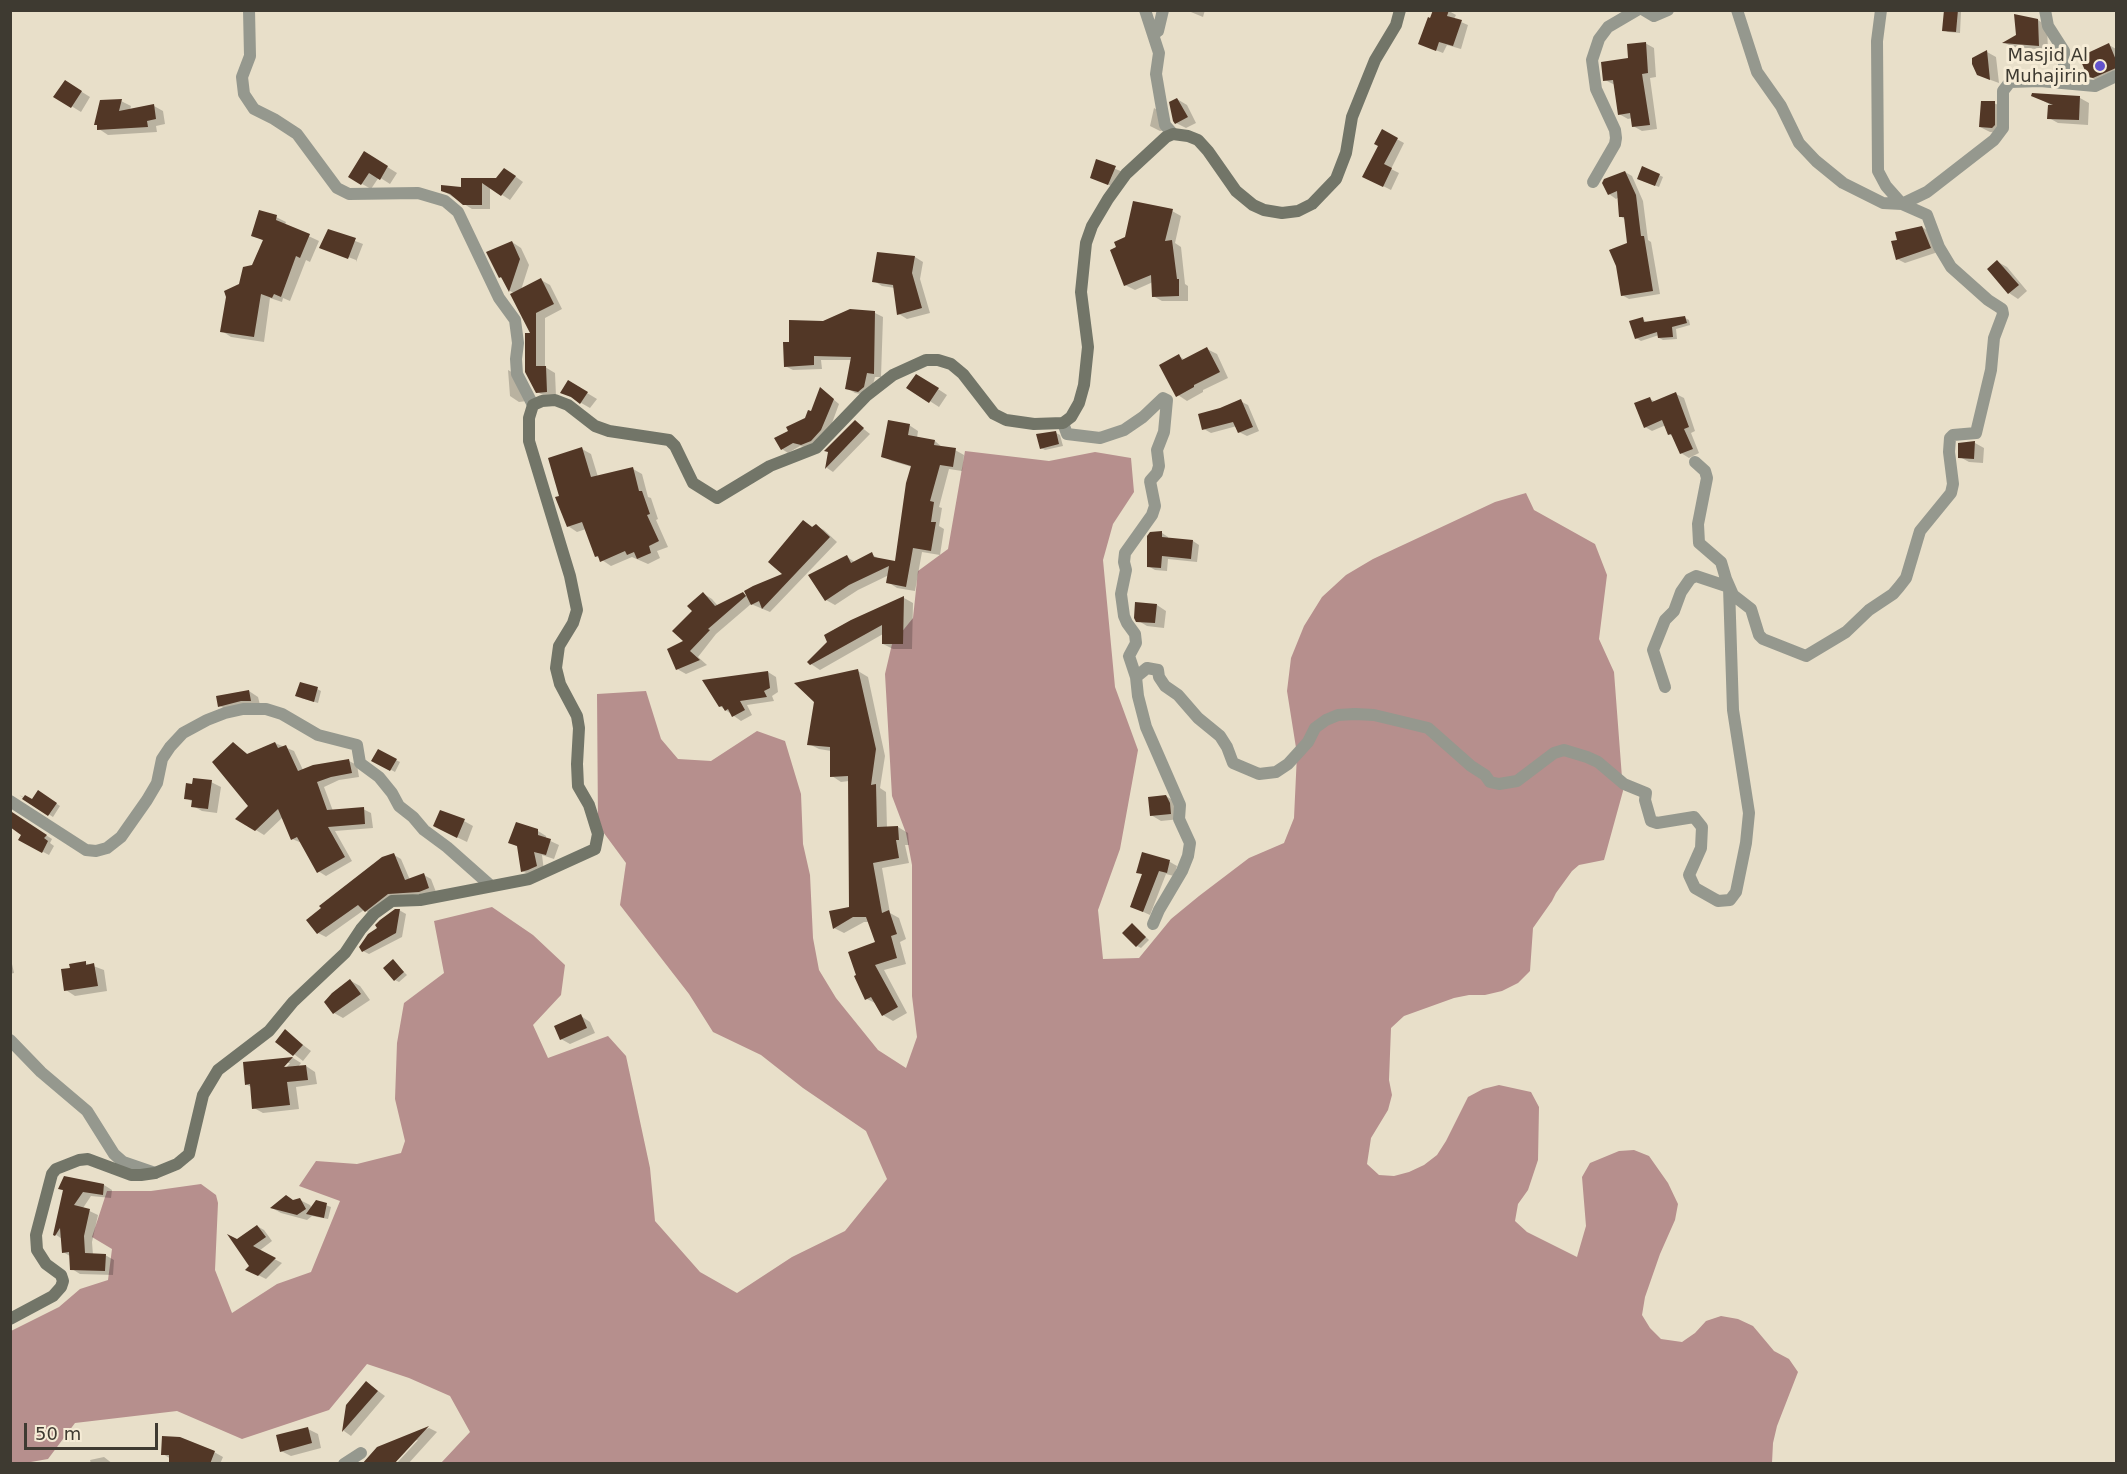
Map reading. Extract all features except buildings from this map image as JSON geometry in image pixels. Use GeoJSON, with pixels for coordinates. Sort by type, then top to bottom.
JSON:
{"type":"FeatureCollection","features":[{"type":"Feature","properties":{"kind":"street"},"geometry":{"type":"LineString","coordinates":[[10,1319],[53,1296],[63,1281],[61,1275],[46,1264],[37,1250],[39,1219],[52,1174],[56,1169],[88,1159],[131,1175],[155,1173],[177,1164],[189,1154],[203,1095],[218,1070],[269,1031],[293,1002],[345,953],[374,914],[392,901],[420,900],[529,879],[596,849],[598,834],[589,805],[578,786],[579,728],[577,716],[560,684],[556,668],[559,646],[573,623],[577,610],[570,576],[529,441],[529,418],[533,405],[517,374],[518,343],[514,320],[499,298],[458,212],[445,201],[418,193],[349,194],[337,188],[297,134],[254,109],[244,94],[242,77],[250,56],[249,10]]}},
{"type":"Feature","properties":{"kind":"street"},"geometry":{"type":"LineString","coordinates":[[1145,10],[1160,52],[1156,74],[1166,124],[1173,134]]}},
{"type":"Feature","properties":{"kind":"street"},"geometry":{"type":"LineString","coordinates":[[1154,34],[1158,31],[1163,10]]}},
{"type":"Feature","properties":{"kind":"street"},"geometry":{"type":"LineString","coordinates":[[533,405],[542,401],[555,400],[568,405],[595,426],[609,431],[669,440],[675,446],[693,483],[717,498],[770,466],[816,448],[866,396],[893,375],[926,360],[938,360],[951,364],[963,374],[994,414],[1006,420],[1034,424],[1063,423],[1071,417],[1079,404],[1084,385],[1088,348],[1081,292],[1082,265],[1089,234],[1107,199],[1126,174],[1166,136],[1173,134],[1198,140],[1236,191],[1252,206],[1282,213],[1298,211],[1312,204],[1336,179],[1346,153],[1352,117],[1376,60],[1396,25],[1400,10]]}},
{"type":"Feature","properties":{"kind":"street"},"geometry":{"type":"LineString","coordinates":[[1593,182],[1615,144],[1616,138],[1615,130],[1596,89],[1592,60],[1599,39],[1608,27],[1637,10]]}},
{"type":"Feature","properties":{"kind":"street"},"geometry":{"type":"LineString","coordinates":[[1644,10],[1654,16],[1668,10]]}},
{"type":"Feature","properties":{"kind":"street"},"geometry":{"type":"LineString","coordinates":[[1665,687],[1653,650],[1665,620],[1674,610],[1681,591],[1690,579],[1696,576],[1729,587],[1737,599],[1751,609],[1759,635],[1763,639],[1806,656],[1846,632],[1869,610],[1893,594],[1906,578],[1920,531],[1951,493],[1953,484],[1949,452],[1950,438],[1953,435],[1976,433],[1991,370],[1994,338],[2004,314],[2002,309],[1988,300],[1951,267],[1927,215],[1902,204],[1883,203],[1844,183],[1799,144],[1781,106],[1756,72],[1737,10]]}},
{"type":"Feature","properties":{"kind":"street"},"geometry":{"type":"LineString","coordinates":[[1881,10],[1877,41],[1876,147],[1878,171],[1886,186],[1902,204]]}},
{"type":"Feature","properties":{"kind":"street"},"geometry":{"type":"LineString","coordinates":[[2045,10],[2048,26],[2064,51],[2064,83]]}},
{"type":"Feature","properties":{"kind":"street"},"geometry":{"type":"LineString","coordinates":[[1902,204],[1927,192],[1995,140],[2003,128],[2003,91],[2010,82],[2095,86],[2116,76]]}},
{"type":"Feature","properties":{"kind":"street"},"geometry":{"type":"LineString","coordinates":[[1063,423],[1067,434],[1100,438],[1124,430],[1143,417],[1163,398],[1167,400],[1164,432],[1157,450],[1159,466],[1157,473],[1150,481],[1155,506],[1152,515],[1125,553],[1126,570],[1121,594],[1124,616],[1135,634],[1136,643],[1129,656],[1136,677],[1146,727],[1180,805],[1179,819],[1190,843],[1182,871],[1153,924]]}},
{"type":"Feature","properties":{"kind":"street"},"geometry":{"type":"LineString","coordinates":[[1136,677],[1147,668],[1158,670],[1159,677],[1165,686],[1178,695],[1198,718],[1220,736],[1233,763],[1259,774],[1276,772],[1288,764],[1308,742],[1315,728],[1338,715],[1355,714],[1374,715],[1428,729],[1485,775],[1490,782],[1499,784],[1516,781],[1554,753],[1564,750],[1587,757],[1598,762],[1624,784],[1646,793],[1645,800],[1651,821],[1657,824],[1694,817],[1702,827],[1701,848],[1689,875],[1695,888],[1718,901],[1730,900],[1736,892],[1746,843],[1749,813],[1733,710],[1729,587],[1721,562],[1699,543],[1697,538],[1699,512],[1707,478],[1705,471],[1695,462]]}},
{"type":"Feature","properties":{"kind":"street"},"geometry":{"type":"LineString","coordinates":[[10,801],[86,850],[96,851],[107,848],[121,837],[147,800],[157,783],[162,759],[183,733],[225,713],[243,709],[266,709],[282,714],[318,735],[357,745],[360,763],[379,777],[399,806],[491,886]]}},
{"type":"Feature","properties":{"kind":"street"},"geometry":{"type":"LineString","coordinates":[[10,1040],[41,1072],[87,1111],[114,1154],[123,1162],[155,1173]]}},
{"type":"Feature","properties":{"kind":"street"},"geometry":{"type":"LineString","coordinates":[[344,1464],[362,1453]]}},
{"type":"Feature","properties":{"kind":"shaded area"},"geometry":{"type":"Polygon","coordinates":[[[965,451],[1049,461],[1095,452],[1131,458],[1134,492],[1113,524],[1103,560],[1115,687],[1138,750],[1120,849],[1098,910],[1103,959],[1139,958],[1171,919],[1199,896],[1249,858],[1284,843],[1294,818],[1297,754],[1287,691],[1291,658],[1304,626],[1322,597],[1346,575],[1373,559],[1495,502],[1526,493],[1534,510],[1595,544],[1607,575],[1599,639],[1614,672],[1623,791],[1604,860],[1579,865],[1556,893],[1533,928],[1530,971],[1518,983],[1502,991],[1485,995],[1454,998],[1404,1016],[1391,1028],[1389,1080],[1392,1095],[1388,1110],[1371,1138],[1367,1164],[1379,1175],[1394,1176],[1409,1172],[1424,1165],[1437,1155],[1468,1097],[1483,1089],[1499,1085],[1531,1092],[1539,1107],[1538,1160],[1528,1190],[1518,1204],[1515,1221],[1527,1232],[1577,1257],[1586,1226],[1582,1177],[1590,1163],[1619,1151],[1634,1150],[1649,1156],[1668,1183],[1678,1204],[1675,1220],[1645,1297],[1642,1315],[1661,1339],[1682,1342],[1706,1321],[1721,1316],[1738,1319],[1753,1326],[1774,1351],[1789,1359],[1798,1372],[1777,1426],[1772,1463],[441,1463],[470,1432],[450,1396],[409,1378],[367,1364],[329,1410],[242,1439],[177,1411],[75,1423],[48,1459],[12,1463],[11,1331],[59,1307],[80,1289],[108,1280],[112,1249],[92,1237],[107,1191],[151,1191],[201,1184],[216,1195],[218,1203],[215,1270],[232,1313],[277,1284],[311,1272],[340,1201],[299,1186],[316,1161],[357,1164],[401,1153],[405,1141],[395,1099],[397,1043],[404,1003],[444,973],[434,921],[492,907],[533,935],[565,965],[561,995],[533,1025],[548,1058],[608,1036],[626,1056],[650,1168],[655,1221],[700,1272],[737,1293],[792,1257],[845,1231],[887,1179],[866,1131],[803,1088],[761,1055],[713,1032],[689,994],[620,905],[626,863],[598,825],[597,694],[646,691],[661,739],[678,759],[711,761],[757,731],[785,741],[801,794],[803,844],[810,875],[813,938],[819,970],[836,998],[878,1050],[906,1068],[917,1037],[912,996],[912,865],[906,833],[892,796],[885,674],[892,644],[913,618],[918,571],[948,549],[965,451]]]}},
{"type":"Feature","properties":{"kind":"place","name":"Masjid Al Muhajirin"},"geometry":{"type":"Point","coordinates":[2100,66]}}]}
